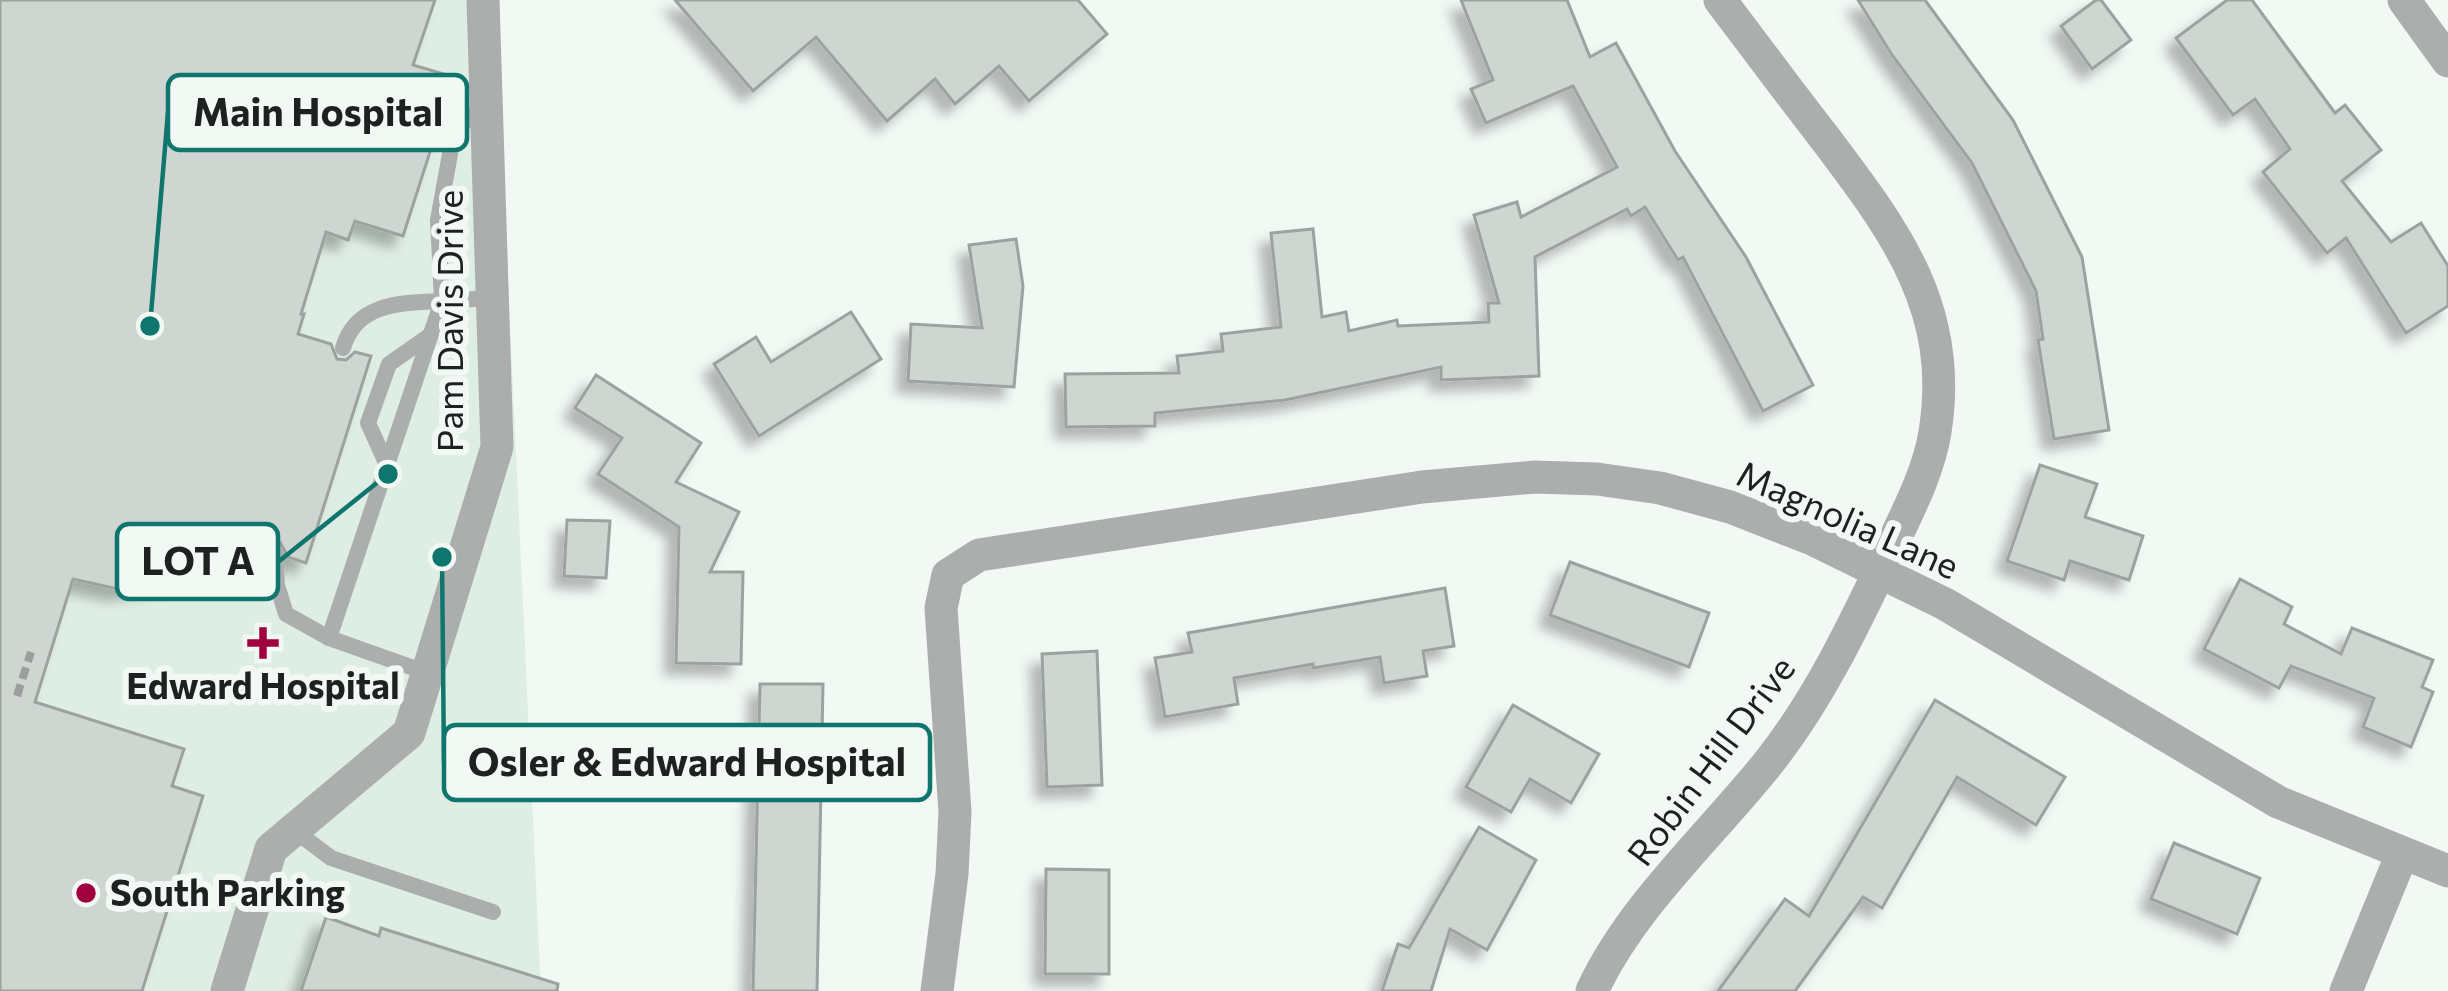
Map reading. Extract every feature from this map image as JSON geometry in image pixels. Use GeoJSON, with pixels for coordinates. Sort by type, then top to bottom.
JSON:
{"type":"FeatureCollection","features":[{"type":"Feature","properties":{"kind":"street","name":"Pam Davis Drive"},"geometry":{"type":"LineString","coordinates":[[227,991],[271,849],[410,733],[497,447],[483,0]]}},
{"type":"Feature","properties":{"kind":"street","name":"Robin Hill Drive"},"geometry":{"type":"LineString","coordinates":[[1592,991],[1631,927],[1771,759],[1843,648],[1920,484],[1935,434],[1940,363],[1931,314],[1903,247],[1720,0]]}},
{"type":"Feature","properties":{"kind":"street"},"geometry":{"type":"LineString","coordinates":[[2404,0],[2448,61]]}},
{"type":"Feature","properties":{"kind":"street","name":"Magnolia Lane"},"geometry":{"type":"LineString","coordinates":[[937,991],[955,812],[941,608],[948,575],[980,555],[1422,487],[1535,477],[1660,488],[1813,539],[1946,604],[2278,802],[2448,871]]}},
{"type":"Feature","properties":{"kind":"street"},"geometry":{"type":"LineString","coordinates":[[2346,991],[2402,854]]}},
{"type":"Feature","properties":{"kind":"lane"},"geometry":{"type":"LineString","coordinates":[[328,638],[442,301],[438,220],[454,133],[486,101]]}},
{"type":"Feature","properties":{"kind":"lane"},"geometry":{"type":"LineString","coordinates":[[343,349],[362,318],[387,303],[492,298]]}},
{"type":"Feature","properties":{"kind":"lane"},"geometry":{"type":"LineString","coordinates":[[387,465],[368,423],[389,364],[430,335]]}},
{"type":"Feature","properties":{"kind":"lane"},"geometry":{"type":"LineString","coordinates":[[275,554],[277,585],[286,614],[328,638],[428,673]]}},
{"type":"Feature","properties":{"kind":"lane"},"geometry":{"type":"LineString","coordinates":[[294,830],[331,858],[493,912]]}},
{"type":"Feature","properties":{"kind":"path"},"geometry":{"type":"LineString","coordinates":[[17,696],[31,652]]}},
{"type":"Feature","properties":{"kind":"shaded area","name":"Edward Hospital"},"geometry":{"type":"Polygon","coordinates":[[[0,0],[495,0],[541,991],[0,991],[0,0]]]}},
{"type":"Feature","properties":{"kind":"building"},"geometry":{"type":"Polygon","coordinates":[[[0,0],[435,0],[413,65],[454,77],[403,236],[355,221],[348,240],[326,232],[301,314],[298,334],[331,344],[337,359],[346,360],[355,352],[371,356],[306,563],[288,557],[280,542],[269,543],[263,550],[213,532],[179,571],[155,583],[118,589],[73,579],[35,702],[184,749],[172,786],[203,796],[142,991],[0,991],[0,0]]]}},
{"type":"Feature","properties":{"kind":"building"},"geometry":{"type":"Polygon","coordinates":[[[675,0],[1078,0],[1107,34],[1029,101],[999,66],[955,104],[935,79],[887,121],[816,37],[753,91],[675,0]]]}},
{"type":"Feature","properties":{"kind":"building"},"geometry":{"type":"Polygon","coordinates":[[[1461,0],[1567,0],[1590,57],[1616,43],[1675,151],[1746,257],[1813,385],[1763,411],[1683,257],[1678,260],[1645,207],[1631,216],[1627,209],[1535,257],[1539,376],[1441,380],[1441,367],[1285,400],[1155,413],[1155,426],[1066,427],[1065,374],[1179,373],[1177,356],[1223,351],[1221,334],[1281,327],[1271,233],[1313,229],[1322,317],[1346,312],[1349,331],[1397,320],[1398,326],[1489,322],[1488,303],[1499,303],[1474,215],[1517,202],[1521,217],[1617,167],[1573,86],[1486,123],[1471,89],[1493,80],[1461,0]]]}},
{"type":"Feature","properties":{"kind":"building"},"geometry":{"type":"Polygon","coordinates":[[[1858,0],[1925,0],[2013,120],[2082,257],[2109,430],[2054,439],[2038,340],[2043,339],[2036,291],[1972,163],[1892,55],[1858,0]]]}},
{"type":"Feature","properties":{"kind":"building"},"geometry":{"type":"Polygon","coordinates":[[[2101,0],[2131,40],[2092,69],[2061,26],[2101,0]]]}},
{"type":"Feature","properties":{"kind":"building"},"geometry":{"type":"Polygon","coordinates":[[[2227,0],[2252,0],[2335,113],[2345,105],[2381,150],[2342,181],[2391,242],[2421,223],[2448,266],[2448,306],[2406,333],[2346,238],[2327,253],[2263,172],[2290,149],[2255,99],[2233,115],[2176,38],[2227,0]]]}},
{"type":"Feature","properties":{"kind":"building"},"geometry":{"type":"Polygon","coordinates":[[[1016,239],[1023,286],[1014,387],[908,381],[911,324],[982,328],[969,245],[1016,239]]]}},
{"type":"Feature","properties":{"kind":"building"},"geometry":{"type":"Polygon","coordinates":[[[851,312],[881,359],[759,436],[714,364],[756,337],[771,362],[851,312]]]}},
{"type":"Feature","properties":{"kind":"building"},"geometry":{"type":"Polygon","coordinates":[[[596,375],[701,443],[676,482],[739,512],[710,572],[743,572],[741,664],[676,663],[679,527],[598,474],[622,438],[575,408],[596,375]]]}},
{"type":"Feature","properties":{"kind":"building"},"geometry":{"type":"Polygon","coordinates":[[[2040,465],[2097,484],[2085,517],[2143,536],[2129,580],[2070,561],[2064,580],[2007,561],[2040,465]]]}},
{"type":"Feature","properties":{"kind":"building"},"geometry":{"type":"Polygon","coordinates":[[[567,520],[610,521],[606,578],[564,576],[567,520]]]}},
{"type":"Feature","properties":{"kind":"building"},"geometry":{"type":"Polygon","coordinates":[[[1570,562],[1709,613],[1689,667],[1550,615],[1570,562]]]}},
{"type":"Feature","properties":{"kind":"building"},"geometry":{"type":"Polygon","coordinates":[[[2240,579],[2292,607],[2284,624],[2341,654],[2352,628],[2433,660],[2422,687],[2433,692],[2411,747],[2363,727],[2374,698],[2291,666],[2279,688],[2204,649],[2240,579]]]}},
{"type":"Feature","properties":{"kind":"building"},"geometry":{"type":"Polygon","coordinates":[[[1445,588],[1454,646],[1423,651],[1427,676],[1384,683],[1380,657],[1313,668],[1313,664],[1234,678],[1238,704],[1165,717],[1155,658],[1192,652],[1188,633],[1445,588]]]}},
{"type":"Feature","properties":{"kind":"building"},"geometry":{"type":"Polygon","coordinates":[[[1097,651],[1102,785],[1047,787],[1042,654],[1097,651]]]}},
{"type":"Feature","properties":{"kind":"building"},"geometry":{"type":"Polygon","coordinates":[[[760,684],[823,684],[817,991],[753,991],[760,684]]]}},
{"type":"Feature","properties":{"kind":"building"},"geometry":{"type":"Polygon","coordinates":[[[1935,700],[2065,777],[2036,825],[1957,777],[1882,908],[1863,897],[1795,991],[1718,991],[1785,899],[1809,916],[1935,700]]]}},
{"type":"Feature","properties":{"kind":"building"},"geometry":{"type":"Polygon","coordinates":[[[1513,705],[1599,754],[1571,803],[1530,779],[1511,812],[1466,787],[1513,705]]]}},
{"type":"Feature","properties":{"kind":"building"},"geometry":{"type":"Polygon","coordinates":[[[1479,827],[1536,860],[1487,950],[1450,929],[1431,991],[1382,991],[1398,944],[1409,948],[1479,827]]]}},
{"type":"Feature","properties":{"kind":"building"},"geometry":{"type":"Polygon","coordinates":[[[2174,843],[2260,878],[2237,934],[2151,899],[2174,843]]]}},
{"type":"Feature","properties":{"kind":"building"},"geometry":{"type":"Polygon","coordinates":[[[1046,869],[1109,870],[1109,974],[1045,974],[1046,869]]]}},
{"type":"Feature","properties":{"kind":"building"},"geometry":{"type":"Polygon","coordinates":[[[326,917],[379,936],[381,928],[558,984],[557,991],[301,991],[326,917]]]}},
{"type":"Feature","properties":{"kind":"place","name":"Main Hospital"},"geometry":{"type":"Point","coordinates":[150,326]}},
{"type":"Feature","properties":{"kind":"place","name":"LOT A"},"geometry":{"type":"Point","coordinates":[388,474]}},
{"type":"Feature","properties":{"kind":"place","name":"Osler & Edward Hospital"},"geometry":{"type":"Point","coordinates":[442,557]}},
{"type":"Feature","properties":{"kind":"place","name":"Edward Hospital"},"geometry":{"type":"Point","coordinates":[263,643]}},
{"type":"Feature","properties":{"kind":"place","name":"South Parking"},"geometry":{"type":"Point","coordinates":[86,893]}}]}
